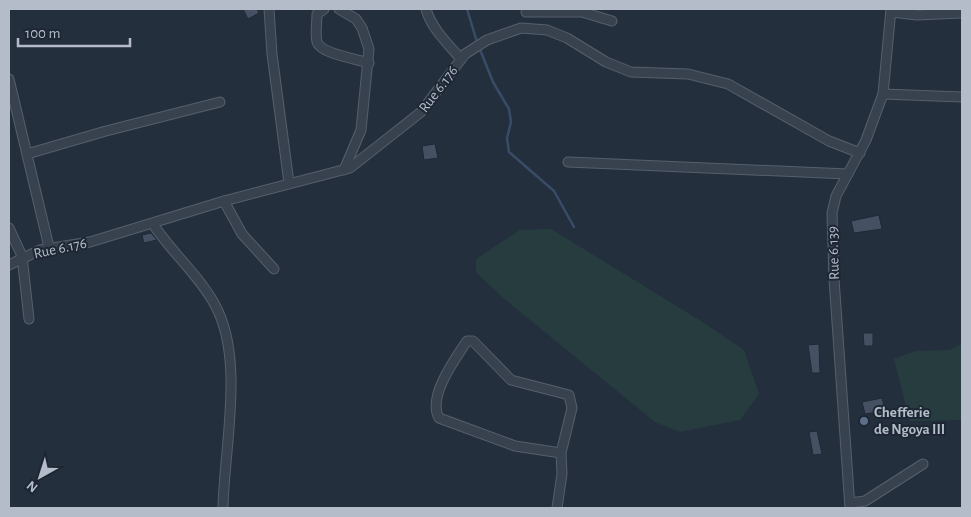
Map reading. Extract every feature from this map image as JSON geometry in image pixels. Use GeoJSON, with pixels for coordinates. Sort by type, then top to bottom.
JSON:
{"type":"FeatureCollection","features":[{"type":"Feature","properties":{"kind":"street"},"geometry":{"type":"LineString","coordinates":[[269,9],[272,54],[289,184]]}},
{"type":"Feature","properties":{"kind":"street"},"geometry":{"type":"LineString","coordinates":[[324,9],[317,14],[317,41],[319,45],[327,52],[368,63]]}},
{"type":"Feature","properties":{"kind":"street"},"geometry":{"type":"LineString","coordinates":[[339,9],[356,19],[362,28],[369,49],[361,130],[344,170]]}},
{"type":"Feature","properties":{"kind":"street"},"geometry":{"type":"LineString","coordinates":[[426,9],[428,17],[460,58]]}},
{"type":"Feature","properties":{"kind":"street"},"geometry":{"type":"LineString","coordinates":[[528,28],[525,10],[582,12],[612,21]]}},
{"type":"Feature","properties":{"kind":"street"},"geometry":{"type":"LineString","coordinates":[[891,10],[916,15],[962,13]]}},
{"type":"Feature","properties":{"kind":"street","name":"Rue 6.139"},"geometry":{"type":"LineString","coordinates":[[850,506],[831,232],[836,196],[860,153],[883,94],[891,10]]}},
{"type":"Feature","properties":{"kind":"street","name":"Rue 6.176"},"geometry":{"type":"LineString","coordinates":[[9,264],[22,256],[49,248],[80,244],[153,224],[224,201],[344,170],[404,128],[421,112],[434,98],[460,58],[487,40],[505,33],[528,28],[547,30],[567,38],[606,62],[631,72],[688,74],[728,84],[829,141],[860,153]]}},
{"type":"Feature","properties":{"kind":"street"},"geometry":{"type":"LineString","coordinates":[[9,79],[49,248]]}},
{"type":"Feature","properties":{"kind":"street"},"geometry":{"type":"LineString","coordinates":[[883,94],[962,97]]}},
{"type":"Feature","properties":{"kind":"street"},"geometry":{"type":"LineString","coordinates":[[27,154],[106,131],[220,102]]}},
{"type":"Feature","properties":{"kind":"street"},"geometry":{"type":"LineString","coordinates":[[568,162],[848,174]]}},
{"type":"Feature","properties":{"kind":"street"},"geometry":{"type":"LineString","coordinates":[[224,201],[242,234],[274,269]]}},
{"type":"Feature","properties":{"kind":"street"},"geometry":{"type":"LineString","coordinates":[[153,224],[165,243],[215,305],[228,338],[230,360],[229,409],[224,508]]}},
{"type":"Feature","properties":{"kind":"street"},"geometry":{"type":"LineString","coordinates":[[9,228],[22,256],[29,319]]}},
{"type":"Feature","properties":{"kind":"street"},"geometry":{"type":"LineString","coordinates":[[556,508],[562,474],[561,454],[572,408],[569,395],[511,380],[472,341],[467,341],[442,384],[436,406],[439,418],[515,446],[561,454]]}},
{"type":"Feature","properties":{"kind":"street"},"geometry":{"type":"LineString","coordinates":[[850,506],[865,501],[922,464]]}},
{"type":"Feature","properties":{"kind":"green space"},"geometry":{"type":"Polygon","coordinates":[[[551,229],[701,321],[744,350],[759,394],[740,420],[680,432],[655,422],[502,297],[476,272],[476,259],[520,230],[551,229]]]}},
{"type":"Feature","properties":{"kind":"green space"},"geometry":{"type":"Polygon","coordinates":[[[962,344],[962,420],[910,421],[894,359],[915,351],[949,350],[962,344]]]}},
{"type":"Feature","properties":{"kind":"building"},"geometry":{"type":"Polygon","coordinates":[[[243,9],[257,9],[259,13],[248,19],[243,9]]]}},
{"type":"Feature","properties":{"kind":"building"},"geometry":{"type":"Polygon","coordinates":[[[435,144],[438,158],[424,160],[422,146],[435,144]]]}},
{"type":"Feature","properties":{"kind":"building"},"geometry":{"type":"Polygon","coordinates":[[[879,215],[882,229],[854,233],[851,221],[879,215]]]}},
{"type":"Feature","properties":{"kind":"building"},"geometry":{"type":"Polygon","coordinates":[[[151,233],[157,240],[144,243],[142,235],[151,233]]]}},
{"type":"Feature","properties":{"kind":"building"},"geometry":{"type":"Polygon","coordinates":[[[863,333],[873,333],[873,346],[864,346],[863,333]]]}},
{"type":"Feature","properties":{"kind":"building"},"geometry":{"type":"Polygon","coordinates":[[[819,344],[820,373],[812,373],[808,345],[819,344]]]}},
{"type":"Feature","properties":{"kind":"building"},"geometry":{"type":"Polygon","coordinates":[[[882,398],[886,414],[878,417],[877,412],[865,414],[862,402],[882,398]]]}},
{"type":"Feature","properties":{"kind":"building"},"geometry":{"type":"Polygon","coordinates":[[[817,431],[822,454],[813,455],[809,432],[817,431]]]}},
{"type":"Feature","properties":{"kind":"waterway"},"geometry":{"type":"LineString","coordinates":[[467,9],[477,42]]}},
{"type":"Feature","properties":{"kind":"waterway"},"geometry":{"type":"LineString","coordinates":[[479,47],[493,82],[509,109],[511,122],[507,138],[509,152],[554,191],[574,227]]}},
{"type":"Feature","properties":{"kind":"place","name":"Chefferie de Ngoya III"},"geometry":{"type":"Point","coordinates":[864,421]}}]}
